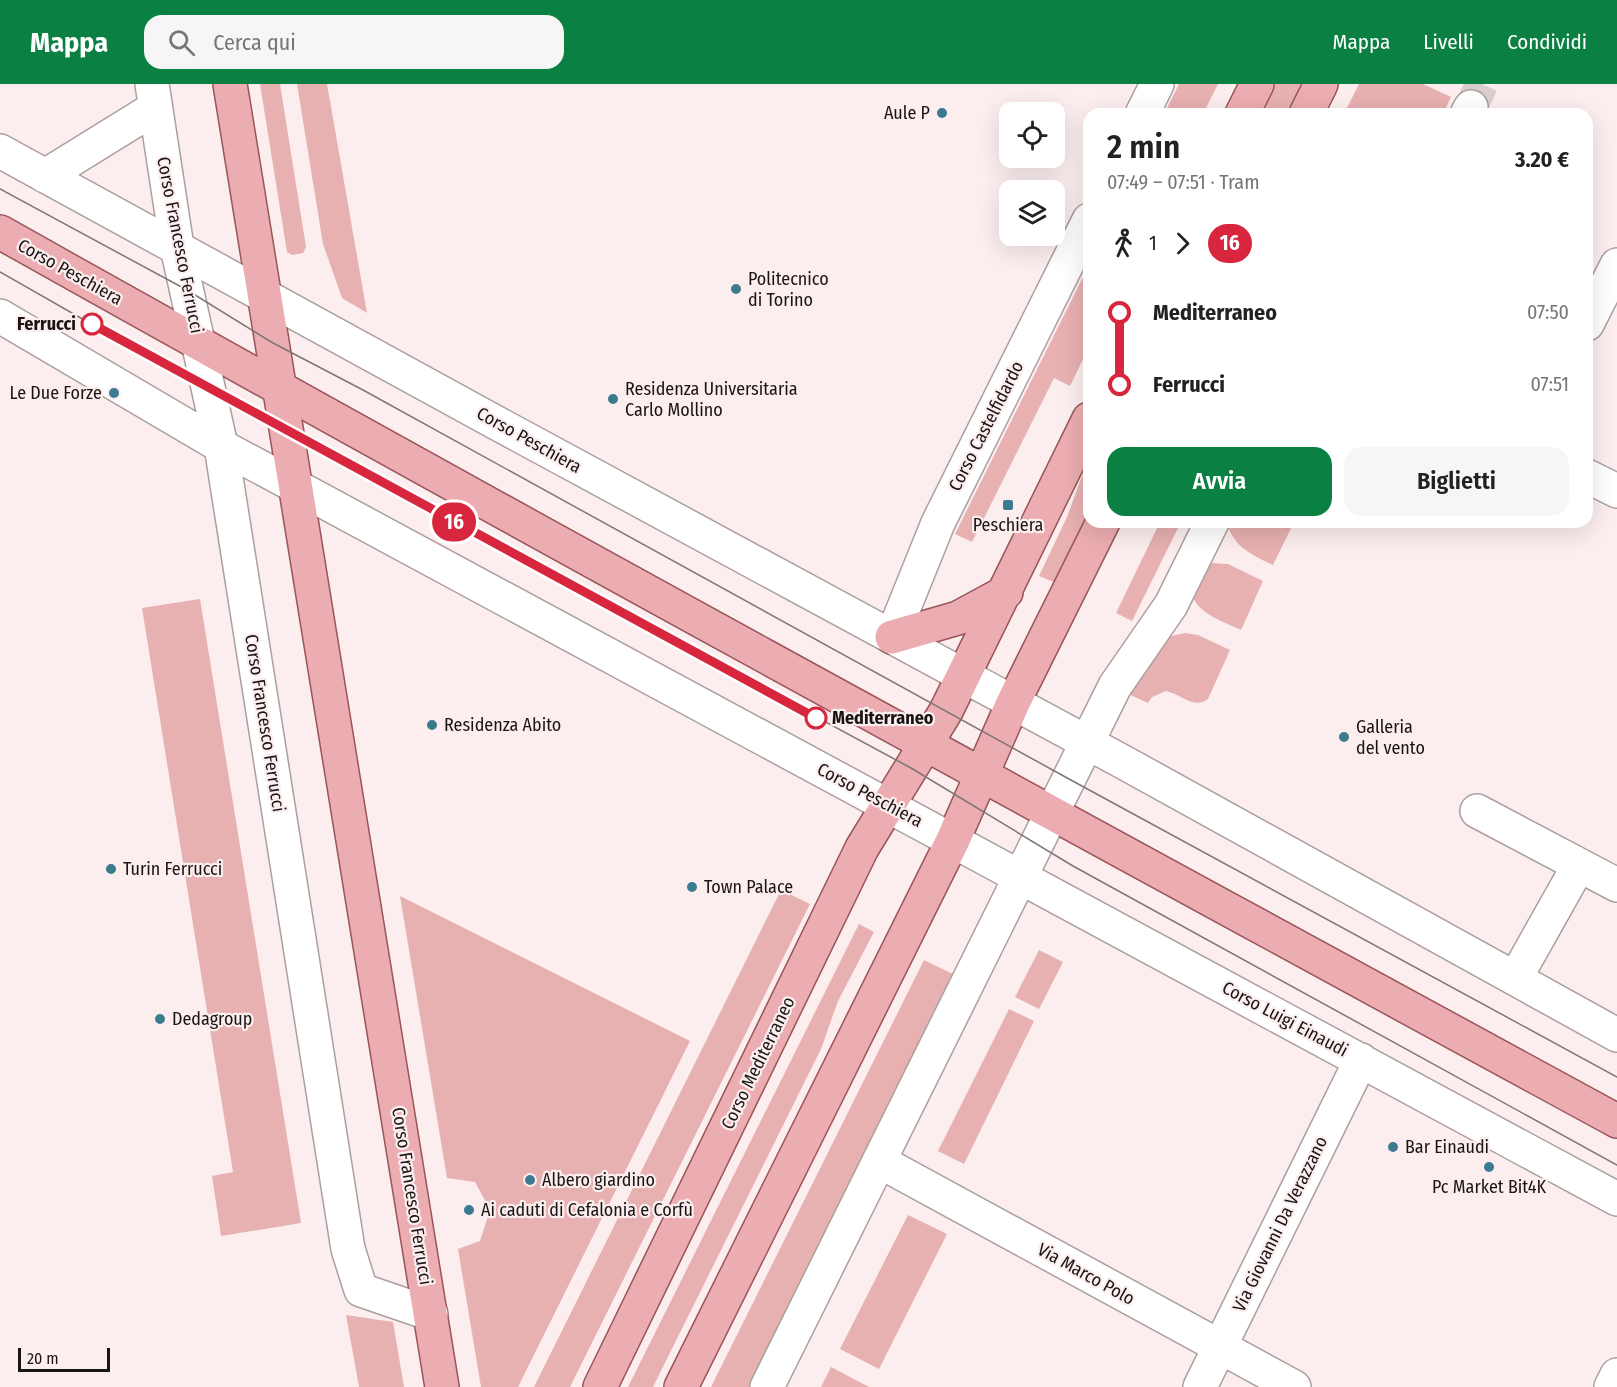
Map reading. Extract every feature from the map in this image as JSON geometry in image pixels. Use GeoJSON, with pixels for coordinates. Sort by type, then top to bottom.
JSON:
{"type":"FeatureCollection","features":[{"type":"Feature","properties":{"kind":"main road","name":"Corso Francesco Ferrucci"},"geometry":{"type":"LineString","coordinates":[[230,84],[442,1387]]}},
{"type":"Feature","properties":{"kind":"main road"},"geometry":{"type":"LineString","coordinates":[[1245,108],[1257,84]]}},
{"type":"Feature","properties":{"kind":"main road"},"geometry":{"type":"LineString","coordinates":[[1309,108],[1322,84]]}},
{"type":"Feature","properties":{"kind":"main road","name":"Corso Peschiera"},"geometry":{"type":"LineString","coordinates":[[0,232],[280,390],[971,769]]}},
{"type":"Feature","properties":{"kind":"main road"},"geometry":{"type":"LineString","coordinates":[[926,745],[946,711],[1083,431]]}},
{"type":"Feature","properties":{"kind":"main road"},"geometry":{"type":"LineString","coordinates":[[681,1387],[953,840],[971,769],[1013,703],[1100,528]]}},
{"type":"Feature","properties":{"kind":"main road"},"geometry":{"type":"LineString","coordinates":[[892,637],[958,618],[1005,592]]}},
{"type":"Feature","properties":{"kind":"main road","name":"Corso Mediterraneo"},"geometry":{"type":"LineString","coordinates":[[600,1387],[862,848],[926,745]]}},
{"type":"Feature","properties":{"kind":"main road"},"geometry":{"type":"LineString","coordinates":[[971,769],[1617,1121]]}},
{"type":"Feature","properties":{"kind":"street"},"geometry":{"type":"LineString","coordinates":[[1145,108],[1157,84]]}},
{"type":"Feature","properties":{"kind":"street"},"geometry":{"type":"LineString","coordinates":[[45,176],[153,96]]}},
{"type":"Feature","properties":{"kind":"street","name":"Corso Francesco Ferrucci"},"geometry":{"type":"LineString","coordinates":[[153,96],[177,247],[221,446],[348,1249],[361,1290],[431,1314]]}},
{"type":"Feature","properties":{"kind":"street","name":"Corso Peschiera"},"geometry":{"type":"LineString","coordinates":[[0,151],[1013,703]]}},
{"type":"Feature","properties":{"kind":"street","name":"Corso Castelfidardo"},"geometry":{"type":"LineString","coordinates":[[892,637],[938,523],[1083,232]]}},
{"type":"Feature","properties":{"kind":"street"},"geometry":{"type":"LineString","coordinates":[[1593,312],[1617,265]]}},
{"type":"Feature","properties":{"kind":"street","name":"Corso Peschiera"},"geometry":{"type":"LineString","coordinates":[[0,316],[221,446],[953,840]]}},
{"type":"Feature","properties":{"kind":"street"},"geometry":{"type":"LineString","coordinates":[[1593,479],[1617,491]]}},
{"type":"Feature","properties":{"kind":"street"},"geometry":{"type":"LineString","coordinates":[[767,1387],[1115,686],[1172,605],[1209,528]]}},
{"type":"Feature","properties":{"kind":"street"},"geometry":{"type":"LineString","coordinates":[[1013,703],[1516,977],[1617,1035]]}},
{"type":"Feature","properties":{"kind":"street"},"geometry":{"type":"LineString","coordinates":[[1478,811],[1617,885]]}},
{"type":"Feature","properties":{"kind":"street","name":"Corso Luigi Einaudi"},"geometry":{"type":"LineString","coordinates":[[953,840],[1617,1199]]}},
{"type":"Feature","properties":{"kind":"street"},"geometry":{"type":"LineString","coordinates":[[1516,977],[1580,865]]}},
{"type":"Feature","properties":{"kind":"street","name":"Via Giovanni Da Verazzano"},"geometry":{"type":"LineString","coordinates":[[1200,1387],[1360,1060]]}},
{"type":"Feature","properties":{"kind":"street","name":"Via Marco Polo"},"geometry":{"type":"LineString","coordinates":[[879,1161],[1294,1387]]}},
{"type":"Feature","properties":{"kind":"street"},"geometry":{"type":"LineString","coordinates":[[1611,1387],[1617,1375]]}},
{"type":"Feature","properties":{"kind":"shaded area"},"geometry":{"type":"Polygon","coordinates":[[[260,84],[280,84],[306,247],[303,253],[292,255],[287,252],[260,84]]]}},
{"type":"Feature","properties":{"kind":"shaded area"},"geometry":{"type":"Polygon","coordinates":[[[297,84],[327,84],[367,313],[342,298],[323,244],[297,84]]]}},
{"type":"Feature","properties":{"kind":"shaded area"},"geometry":{"type":"Polygon","coordinates":[[[1179,84],[1218,84],[1206,108],[1167,108],[1179,84]]]}},
{"type":"Feature","properties":{"kind":"shaded area"},"geometry":{"type":"Polygon","coordinates":[[[1275,84],[1302,84],[1290,108],[1263,108],[1275,84]]]}},
{"type":"Feature","properties":{"kind":"shaded area"},"geometry":{"type":"Polygon","coordinates":[[[1359,84],[1423,84],[1451,97],[1446,108],[1347,108],[1359,84]]]}},
{"type":"Feature","properties":{"kind":"shaded area"},"geometry":{"type":"Polygon","coordinates":[[[1083,277],[1083,359],[1070,386],[1054,378],[972,542],[955,534],[1083,277]]]}},
{"type":"Feature","properties":{"kind":"shaded area"},"geometry":{"type":"Polygon","coordinates":[[[1083,473],[1083,524],[1054,582],[1039,576],[1067,517],[1083,473]]]}},
{"type":"Feature","properties":{"kind":"shaded area"},"geometry":{"type":"Polygon","coordinates":[[[1157,528],[1178,528],[1132,621],[1116,613],[1157,528]]]}},
{"type":"Feature","properties":{"kind":"shaded area"},"geometry":{"type":"Polygon","coordinates":[[[1229,528],[1291,528],[1273,565],[1244,549],[1229,528]]]}},
{"type":"Feature","properties":{"kind":"shaded area"},"geometry":{"type":"Polygon","coordinates":[[[1212,563],[1228,564],[1263,581],[1241,630],[1208,614],[1195,601],[1192,593],[1192,580],[1200,567],[1212,563]]]}},
{"type":"Feature","properties":{"kind":"shaded area"},"geometry":{"type":"Polygon","coordinates":[[[200,599],[301,1223],[221,1236],[212,1176],[233,1172],[142,608],[200,599]]]}},
{"type":"Feature","properties":{"kind":"shaded area"},"geometry":{"type":"Polygon","coordinates":[[[1185,633],[1198,635],[1230,650],[1208,699],[1198,703],[1166,691],[1152,697],[1148,703],[1126,693],[1167,637],[1185,633]]]}},
{"type":"Feature","properties":{"kind":"shaded area"},"geometry":{"type":"Polygon","coordinates":[[[781,890],[810,904],[570,1387],[534,1387],[781,890]]]}},
{"type":"Feature","properties":{"kind":"shaded area"},"geometry":{"type":"Polygon","coordinates":[[[400,896],[690,1041],[518,1387],[481,1387],[458,1249],[480,1241],[490,1210],[475,1182],[447,1178],[400,896]]]}},
{"type":"Feature","properties":{"kind":"shaded area"},"geometry":{"type":"Polygon","coordinates":[[[859,924],[874,932],[838,1001],[821,1049],[653,1387],[628,1387],[859,924]]]}},
{"type":"Feature","properties":{"kind":"shaded area"},"geometry":{"type":"Polygon","coordinates":[[[1039,950],[1063,962],[1039,1009],[1015,997],[1039,950]]]}},
{"type":"Feature","properties":{"kind":"shaded area"},"geometry":{"type":"Polygon","coordinates":[[[924,960],[955,975],[749,1387],[711,1387],[924,960]]]}},
{"type":"Feature","properties":{"kind":"shaded area"},"geometry":{"type":"Polygon","coordinates":[[[1009,1009],[1034,1021],[964,1164],[938,1151],[1009,1009]]]}},
{"type":"Feature","properties":{"kind":"shaded area"},"geometry":{"type":"Polygon","coordinates":[[[908,1215],[947,1234],[879,1369],[840,1349],[908,1215]]]}},
{"type":"Feature","properties":{"kind":"shaded area"},"geometry":{"type":"Polygon","coordinates":[[[346,1315],[393,1322],[404,1387],[359,1387],[346,1315]]]}},
{"type":"Feature","properties":{"kind":"shaded area"},"geometry":{"type":"Polygon","coordinates":[[[831,1367],[869,1387],[821,1387],[831,1367]]]}},
{"type":"Feature","properties":{"kind":"tunnel"},"geometry":{"type":"LineString","coordinates":[[1471,107],[1482,84]]}},
{"type":"Feature","properties":{"kind":"tram line"},"geometry":{"type":"LineString","coordinates":[[0,189],[187,290],[273,343],[363,390],[1069,779],[1617,1077]]}},
{"type":"Feature","properties":{"kind":"tram line"},"geometry":{"type":"LineString","coordinates":[[0,272],[135,349],[911,768],[1073,866],[1617,1165]]}},
{"type":"Feature","properties":{"kind":"tram line","name":"16"},"geometry":{"type":"LineString","coordinates":[[92,324],[816,718]]}},
{"type":"Feature","properties":{"kind":"place","name":"Aule P"},"geometry":{"type":"Point","coordinates":[942,113]}},
{"type":"Feature","properties":{"kind":"place","name":"Politecnico di Torino"},"geometry":{"type":"Point","coordinates":[736,289]}},
{"type":"Feature","properties":{"kind":"place","name":"Ferrucci"},"geometry":{"type":"Point","coordinates":[92,324]}},
{"type":"Feature","properties":{"kind":"place","name":"Le Due Forze"},"geometry":{"type":"Point","coordinates":[114,393]}},
{"type":"Feature","properties":{"kind":"place","name":"Residenza Universitaria Carlo Mollino"},"geometry":{"type":"Point","coordinates":[613,399]}},
{"type":"Feature","properties":{"kind":"place","name":"Peschiera"},"geometry":{"type":"Point","coordinates":[1008,505]}},
{"type":"Feature","properties":{"kind":"place","name":"Mediterraneo"},"geometry":{"type":"Point","coordinates":[816,718]}},
{"type":"Feature","properties":{"kind":"place","name":"Residenza Abito"},"geometry":{"type":"Point","coordinates":[432,725]}},
{"type":"Feature","properties":{"kind":"place","name":"Galleria del vento"},"geometry":{"type":"Point","coordinates":[1344,737]}},
{"type":"Feature","properties":{"kind":"place","name":"Turin Ferrucci"},"geometry":{"type":"Point","coordinates":[111,869]}},
{"type":"Feature","properties":{"kind":"place","name":"Town Palace"},"geometry":{"type":"Point","coordinates":[692,887]}},
{"type":"Feature","properties":{"kind":"place","name":"Dedagroup"},"geometry":{"type":"Point","coordinates":[160,1019]}},
{"type":"Feature","properties":{"kind":"place","name":"Bar Einaudi"},"geometry":{"type":"Point","coordinates":[1393,1147]}},
{"type":"Feature","properties":{"kind":"place","name":"Pc Market Bit4K"},"geometry":{"type":"Point","coordinates":[1489,1167]}},
{"type":"Feature","properties":{"kind":"place","name":"Albero giardino"},"geometry":{"type":"Point","coordinates":[530,1180]}},
{"type":"Feature","properties":{"kind":"place","name":"Ai caduti di Cefalonia e Corfù"},"geometry":{"type":"Point","coordinates":[469,1210]}}]}
